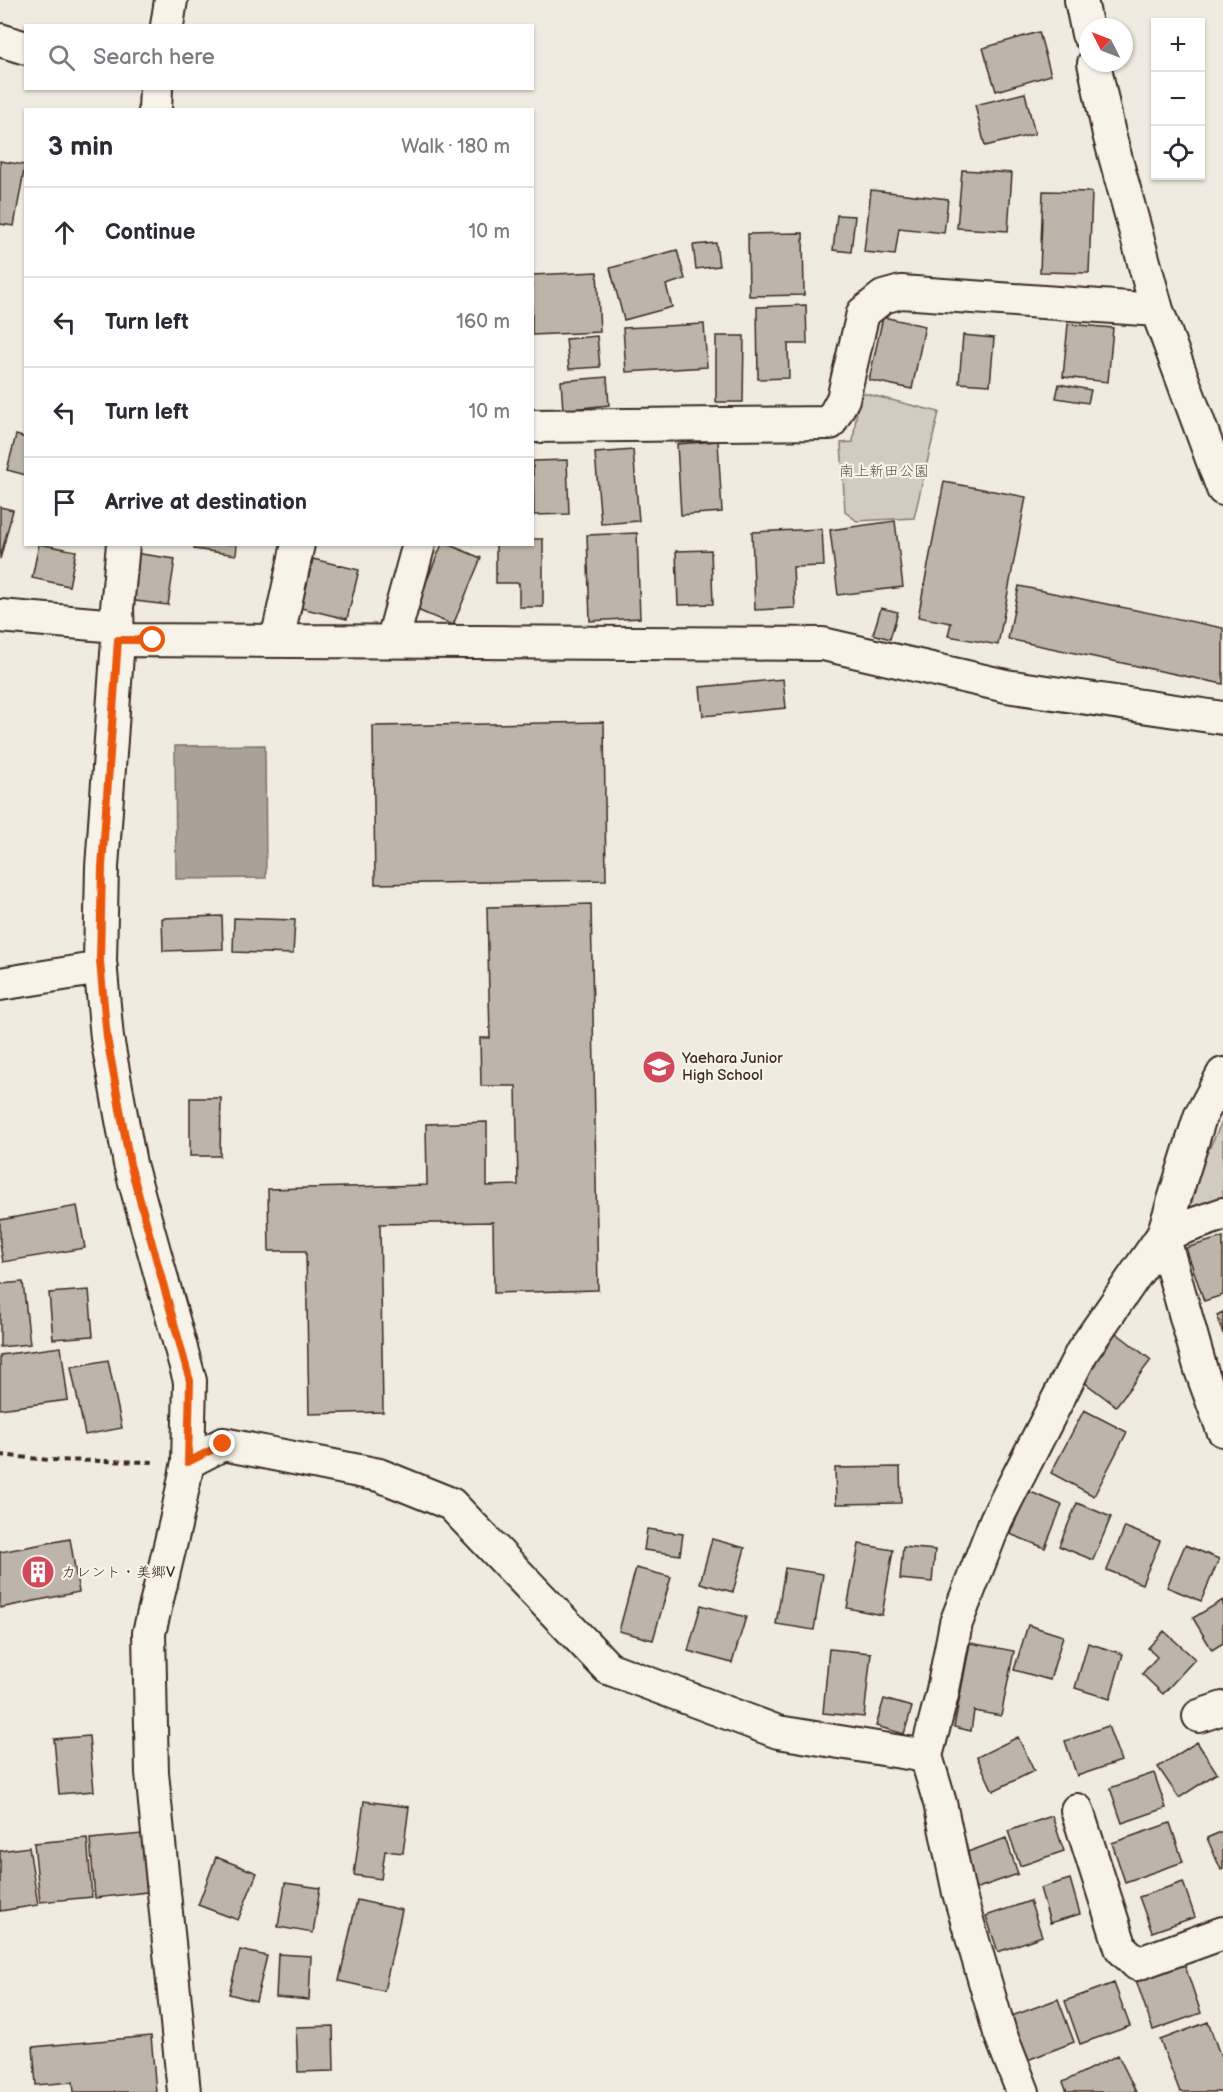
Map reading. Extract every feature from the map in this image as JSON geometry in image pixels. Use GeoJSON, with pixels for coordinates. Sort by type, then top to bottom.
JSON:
{"type":"FeatureCollection","features":[{"type":"Feature","properties":{"kind":"street"},"geometry":{"type":"LineString","coordinates":[[167,24],[171,0]]}},
{"type":"Feature","properties":{"kind":"street"},"geometry":{"type":"LineString","coordinates":[[1081,0],[1085,18]]}},
{"type":"Feature","properties":{"kind":"street"},"geometry":{"type":"LineString","coordinates":[[0,40],[24,47]]}},
{"type":"Feature","properties":{"kind":"street"},"geometry":{"type":"LineString","coordinates":[[1096,72],[1109,134],[1157,310],[1223,489]]}},
{"type":"Feature","properties":{"kind":"street"},"geometry":{"type":"LineString","coordinates":[[155,108],[156,90]]}},
{"type":"Feature","properties":{"kind":"street"},"geometry":{"type":"LineString","coordinates":[[534,426],[830,423],[843,399],[863,313],[883,297],[901,292],[1157,310]]}},
{"type":"Feature","properties":{"kind":"street"},"geometry":{"type":"LineString","coordinates":[[123,546],[102,867],[101,968],[107,1038],[130,1164],[190,1381],[188,1462],[149,1633],[152,1773],[184,2092]]}},
{"type":"Feature","properties":{"kind":"street"},"geometry":{"type":"LineString","coordinates":[[277,641],[298,546]]}},
{"type":"Feature","properties":{"kind":"street"},"geometry":{"type":"LineString","coordinates":[[392,642],[418,546]]}},
{"type":"Feature","properties":{"kind":"street"},"geometry":{"type":"LineString","coordinates":[[0,616],[118,633],[277,641],[823,644],[1006,686],[1223,718]]}},
{"type":"Feature","properties":{"kind":"street"},"geometry":{"type":"LineString","coordinates":[[0,984],[101,968]]}},
{"type":"Feature","properties":{"kind":"street"},"geometry":{"type":"LineString","coordinates":[[1023,2092],[1000,2033],[959,1893],[940,1803],[926,1756],[942,1695],[956,1623],[996,1520],[1082,1352],[1163,1235],[1200,1117],[1223,1074]]}},
{"type":"Feature","properties":{"kind":"street"},"geometry":{"type":"LineString","coordinates":[[1163,1235],[1223,1214]]}},
{"type":"Feature","properties":{"kind":"street"},"geometry":{"type":"LineString","coordinates":[[1163,1235],[1201,1370],[1222,1422]]}},
{"type":"Feature","properties":{"kind":"street"},"geometry":{"type":"LineString","coordinates":[[188,1462],[223,1444],[380,1475],[451,1504],[608,1668],[778,1732],[926,1756]]}},
{"type":"Feature","properties":{"kind":"street"},"geometry":{"type":"LineString","coordinates":[[1077,1810],[1121,1948],[1137,1964],[1223,1933]]}},
{"type":"Feature","properties":{"kind":"path"},"geometry":{"type":"LineString","coordinates":[[0,1455],[50,1460],[188,1462]]}},
{"type":"Feature","properties":{"kind":"green space","name":"南上新田公園"},"geometry":{"type":"Polygon","coordinates":[[[859,392],[939,412],[914,518],[857,521],[845,512],[841,443],[853,442],[859,392]]]}},
{"type":"Feature","properties":{"kind":"green space"},"geometry":{"type":"Polygon","coordinates":[[[1223,1120],[1223,1198],[1175,1219],[1223,1120]]]}},
{"type":"Feature","properties":{"kind":"shaded area"},"geometry":{"type":"Polygon","coordinates":[[[265,745],[266,878],[176,879],[175,746],[265,745]]]}},
{"type":"Feature","properties":{"kind":"building"},"geometry":{"type":"Polygon","coordinates":[[[1039,32],[1051,75],[996,91],[983,48],[1039,32]]]}},
{"type":"Feature","properties":{"kind":"building"},"geometry":{"type":"Polygon","coordinates":[[[1025,93],[1035,134],[985,146],[975,105],[1025,93]]]}},
{"type":"Feature","properties":{"kind":"building"},"geometry":{"type":"Polygon","coordinates":[[[0,161],[24,165],[14,226],[0,224],[0,161]]]}},
{"type":"Feature","properties":{"kind":"building"},"geometry":{"type":"Polygon","coordinates":[[[962,170],[1012,173],[1008,231],[957,228],[962,170]]]}},
{"type":"Feature","properties":{"kind":"building"},"geometry":{"type":"Polygon","coordinates":[[[871,190],[948,199],[944,233],[899,228],[895,255],[864,252],[871,190]]]}},
{"type":"Feature","properties":{"kind":"building"},"geometry":{"type":"Polygon","coordinates":[[[1043,191],[1092,192],[1089,273],[1040,272],[1043,191]]]}},
{"type":"Feature","properties":{"kind":"building"},"geometry":{"type":"Polygon","coordinates":[[[837,215],[855,216],[851,252],[833,250],[837,215]]]}},
{"type":"Feature","properties":{"kind":"building"},"geometry":{"type":"Polygon","coordinates":[[[803,233],[804,295],[749,296],[748,234],[803,233]]]}},
{"type":"Feature","properties":{"kind":"building"},"geometry":{"type":"Polygon","coordinates":[[[716,243],[719,266],[696,269],[693,245],[716,243]]]}},
{"type":"Feature","properties":{"kind":"building"},"geometry":{"type":"Polygon","coordinates":[[[677,250],[685,279],[666,285],[672,307],[624,320],[610,268],[677,250]]]}},
{"type":"Feature","properties":{"kind":"building"},"geometry":{"type":"Polygon","coordinates":[[[597,272],[600,332],[534,335],[534,275],[597,272]]]}},
{"type":"Feature","properties":{"kind":"building"},"geometry":{"type":"Polygon","coordinates":[[[806,305],[807,344],[788,344],[789,378],[758,379],[757,307],[806,305]]]}},
{"type":"Feature","properties":{"kind":"building"},"geometry":{"type":"Polygon","coordinates":[[[883,317],[925,326],[912,389],[869,380],[883,317]]]}},
{"type":"Feature","properties":{"kind":"building"},"geometry":{"type":"Polygon","coordinates":[[[704,324],[707,367],[626,372],[623,328],[704,324]]]}},
{"type":"Feature","properties":{"kind":"building"},"geometry":{"type":"Polygon","coordinates":[[[1068,324],[1113,328],[1108,382],[1063,377],[1068,324]]]}},
{"type":"Feature","properties":{"kind":"building"},"geometry":{"type":"Polygon","coordinates":[[[963,335],[994,338],[990,385],[959,383],[963,335]]]}},
{"type":"Feature","properties":{"kind":"building"},"geometry":{"type":"Polygon","coordinates":[[[597,336],[600,367],[569,369],[566,339],[597,336]]]}},
{"type":"Feature","properties":{"kind":"building"},"geometry":{"type":"Polygon","coordinates":[[[716,336],[744,336],[743,402],[716,402],[716,336]]]}},
{"type":"Feature","properties":{"kind":"building"},"geometry":{"type":"Polygon","coordinates":[[[607,377],[609,405],[563,410],[561,381],[607,377]]]}},
{"type":"Feature","properties":{"kind":"building"},"geometry":{"type":"Polygon","coordinates":[[[1059,384],[1091,390],[1088,403],[1056,398],[1059,384]]]}},
{"type":"Feature","properties":{"kind":"building"},"geometry":{"type":"Polygon","coordinates":[[[16,435],[24,437],[24,474],[7,470],[16,435]]]}},
{"type":"Feature","properties":{"kind":"building"},"geometry":{"type":"Polygon","coordinates":[[[718,441],[722,512],[681,515],[677,444],[718,441]]]}},
{"type":"Feature","properties":{"kind":"building"},"geometry":{"type":"Polygon","coordinates":[[[633,450],[639,521],[601,524],[595,453],[633,450]]]}},
{"type":"Feature","properties":{"kind":"building"},"geometry":{"type":"Polygon","coordinates":[[[567,460],[569,514],[534,515],[534,461],[567,460]]]}},
{"type":"Feature","properties":{"kind":"building"},"geometry":{"type":"Polygon","coordinates":[[[944,482],[1026,497],[998,645],[948,636],[951,623],[918,617],[944,482]]]}},
{"type":"Feature","properties":{"kind":"building"},"geometry":{"type":"Polygon","coordinates":[[[0,507],[13,510],[0,559],[0,507]]]}},
{"type":"Feature","properties":{"kind":"building"},"geometry":{"type":"Polygon","coordinates":[[[895,521],[903,587],[838,595],[830,530],[895,521]]]}},
{"type":"Feature","properties":{"kind":"building"},"geometry":{"type":"Polygon","coordinates":[[[822,529],[824,566],[793,567],[795,608],[755,610],[752,532],[822,529]]]}},
{"type":"Feature","properties":{"kind":"building"},"geometry":{"type":"Polygon","coordinates":[[[637,533],[640,618],[590,621],[587,535],[637,533]]]}},
{"type":"Feature","properties":{"kind":"building"},"geometry":{"type":"Polygon","coordinates":[[[534,539],[543,539],[543,607],[519,607],[519,583],[496,583],[496,546],[534,546],[534,539]]]}},
{"type":"Feature","properties":{"kind":"building"},"geometry":{"type":"Polygon","coordinates":[[[39,546],[76,551],[69,586],[32,578],[39,546]]]}},
{"type":"Feature","properties":{"kind":"building"},"geometry":{"type":"Polygon","coordinates":[[[195,546],[237,546],[236,555],[194,549],[195,546]]]}},
{"type":"Feature","properties":{"kind":"building"},"geometry":{"type":"Polygon","coordinates":[[[441,546],[452,546],[481,558],[453,625],[415,609],[441,546]]]}},
{"type":"Feature","properties":{"kind":"building"},"geometry":{"type":"Polygon","coordinates":[[[711,550],[713,604],[678,605],[676,551],[711,550]]]}},
{"type":"Feature","properties":{"kind":"building"},"geometry":{"type":"Polygon","coordinates":[[[134,553],[175,559],[168,605],[127,600],[134,553]]]}},
{"type":"Feature","properties":{"kind":"building"},"geometry":{"type":"Polygon","coordinates":[[[313,559],[359,570],[347,619],[301,608],[313,559]]]}},
{"type":"Feature","properties":{"kind":"building"},"geometry":{"type":"Polygon","coordinates":[[[1019,586],[1223,628],[1223,684],[1008,639],[1019,586]]]}},
{"type":"Feature","properties":{"kind":"building"},"geometry":{"type":"Polygon","coordinates":[[[881,608],[898,612],[890,639],[873,634],[881,608]]]}},
{"type":"Feature","properties":{"kind":"building"},"geometry":{"type":"Polygon","coordinates":[[[783,679],[786,708],[703,716],[700,687],[783,679]]]}},
{"type":"Feature","properties":{"kind":"building"},"geometry":{"type":"Polygon","coordinates":[[[604,722],[606,880],[375,884],[373,726],[604,722]]]}},
{"type":"Feature","properties":{"kind":"building"},"geometry":{"type":"Polygon","coordinates":[[[591,904],[598,1290],[494,1293],[493,1222],[380,1224],[383,1412],[309,1414],[306,1251],[269,1251],[268,1189],[427,1185],[426,1124],[487,1122],[487,1186],[518,1185],[516,1086],[481,1086],[480,1038],[490,1038],[487,907],[591,904]]]}},
{"type":"Feature","properties":{"kind":"building"},"geometry":{"type":"Polygon","coordinates":[[[222,916],[223,949],[163,951],[162,918],[222,916]]]}},
{"type":"Feature","properties":{"kind":"building"},"geometry":{"type":"Polygon","coordinates":[[[234,918],[295,920],[293,954],[233,952],[234,918]]]}},
{"type":"Feature","properties":{"kind":"building"},"geometry":{"type":"Polygon","coordinates":[[[190,1098],[221,1098],[220,1156],[190,1156],[190,1098]]]}},
{"type":"Feature","properties":{"kind":"building"},"geometry":{"type":"Polygon","coordinates":[[[77,1206],[85,1248],[3,1262],[0,1220],[77,1206]]]}},
{"type":"Feature","properties":{"kind":"building"},"geometry":{"type":"Polygon","coordinates":[[[1223,1237],[1223,1295],[1204,1301],[1186,1248],[1223,1237]]]}},
{"type":"Feature","properties":{"kind":"building"},"geometry":{"type":"Polygon","coordinates":[[[23,1282],[30,1344],[0,1347],[0,1284],[23,1282]]]}},
{"type":"Feature","properties":{"kind":"building"},"geometry":{"type":"Polygon","coordinates":[[[89,1290],[93,1336],[53,1339],[49,1293],[89,1290]]]}},
{"type":"Feature","properties":{"kind":"building"},"geometry":{"type":"Polygon","coordinates":[[[1223,1312],[1223,1334],[1217,1315],[1223,1312]]]}},
{"type":"Feature","properties":{"kind":"building"},"geometry":{"type":"Polygon","coordinates":[[[1115,1332],[1151,1360],[1116,1406],[1080,1379],[1115,1332]]]}},
{"type":"Feature","properties":{"kind":"building"},"geometry":{"type":"Polygon","coordinates":[[[61,1347],[68,1400],[0,1409],[0,1355],[61,1347]]]}},
{"type":"Feature","properties":{"kind":"building"},"geometry":{"type":"Polygon","coordinates":[[[108,1360],[122,1428],[85,1435],[71,1367],[108,1360]]]}},
{"type":"Feature","properties":{"kind":"building"},"geometry":{"type":"Polygon","coordinates":[[[1084,1410],[1127,1432],[1094,1496],[1051,1473],[1084,1410]]]}},
{"type":"Feature","properties":{"kind":"building"},"geometry":{"type":"Polygon","coordinates":[[[900,1467],[901,1503],[836,1504],[835,1468],[900,1467]]]}},
{"type":"Feature","properties":{"kind":"building"},"geometry":{"type":"Polygon","coordinates":[[[1028,1491],[1062,1505],[1045,1548],[1010,1534],[1028,1491]]]}},
{"type":"Feature","properties":{"kind":"building"},"geometry":{"type":"Polygon","coordinates":[[[1077,1503],[1111,1517],[1093,1560],[1059,1546],[1077,1503]]]}},
{"type":"Feature","properties":{"kind":"building"},"geometry":{"type":"Polygon","coordinates":[[[1125,1527],[1160,1541],[1142,1584],[1107,1570],[1125,1527]]]}},
{"type":"Feature","properties":{"kind":"building"},"geometry":{"type":"Polygon","coordinates":[[[647,1529],[683,1534],[680,1555],[644,1550],[647,1529]]]}},
{"type":"Feature","properties":{"kind":"building","name":"カレント・美郷V"},"geometry":{"type":"Polygon","coordinates":[[[70,1539],[79,1592],[0,1608],[0,1552],[70,1539]]]}},
{"type":"Feature","properties":{"kind":"building"},"geometry":{"type":"Polygon","coordinates":[[[712,1539],[745,1548],[733,1592],[700,1583],[712,1539]]]}},
{"type":"Feature","properties":{"kind":"building"},"geometry":{"type":"Polygon","coordinates":[[[859,1544],[893,1550],[882,1615],[847,1608],[859,1544]]]}},
{"type":"Feature","properties":{"kind":"building"},"geometry":{"type":"Polygon","coordinates":[[[1185,1545],[1219,1559],[1201,1601],[1167,1587],[1185,1545]]]}},
{"type":"Feature","properties":{"kind":"building"},"geometry":{"type":"Polygon","coordinates":[[[903,1547],[935,1550],[932,1582],[900,1579],[903,1547]]]}},
{"type":"Feature","properties":{"kind":"building"},"geometry":{"type":"Polygon","coordinates":[[[636,1568],[671,1577],[653,1640],[619,1631],[636,1568]]]}},
{"type":"Feature","properties":{"kind":"building"},"geometry":{"type":"Polygon","coordinates":[[[785,1568],[823,1574],[814,1630],[776,1624],[785,1568]]]}},
{"type":"Feature","properties":{"kind":"building"},"geometry":{"type":"Polygon","coordinates":[[[1223,1600],[1223,1643],[1212,1650],[1193,1618],[1223,1600]]]}},
{"type":"Feature","properties":{"kind":"building"},"geometry":{"type":"Polygon","coordinates":[[[701,1605],[746,1617],[732,1663],[688,1651],[701,1605]]]}},
{"type":"Feature","properties":{"kind":"building"},"geometry":{"type":"Polygon","coordinates":[[[1028,1625],[1063,1636],[1050,1680],[1014,1670],[1028,1625]]]}},
{"type":"Feature","properties":{"kind":"building"},"geometry":{"type":"Polygon","coordinates":[[[1164,1631],[1195,1659],[1163,1694],[1142,1674],[1157,1657],[1148,1648],[1164,1631]]]}},
{"type":"Feature","properties":{"kind":"building"},"geometry":{"type":"Polygon","coordinates":[[[970,1643],[1014,1651],[1001,1716],[974,1711],[971,1731],[954,1727],[970,1643]]]}},
{"type":"Feature","properties":{"kind":"building"},"geometry":{"type":"Polygon","coordinates":[[[1088,1643],[1123,1654],[1110,1699],[1075,1688],[1088,1643]]]}},
{"type":"Feature","properties":{"kind":"building"},"geometry":{"type":"Polygon","coordinates":[[[829,1649],[871,1653],[864,1717],[823,1713],[829,1649]]]}},
{"type":"Feature","properties":{"kind":"building"},"geometry":{"type":"Polygon","coordinates":[[[884,1699],[912,1707],[904,1734],[876,1726],[884,1699]]]}},
{"type":"Feature","properties":{"kind":"building"},"geometry":{"type":"Polygon","coordinates":[[[1108,1726],[1121,1761],[1077,1776],[1065,1741],[1108,1726]]]}},
{"type":"Feature","properties":{"kind":"building"},"geometry":{"type":"Polygon","coordinates":[[[89,1736],[94,1791],[59,1794],[54,1739],[89,1736]]]}},
{"type":"Feature","properties":{"kind":"building"},"geometry":{"type":"Polygon","coordinates":[[[1018,1737],[1034,1771],[993,1791],[977,1757],[1018,1737]]]}},
{"type":"Feature","properties":{"kind":"building"},"geometry":{"type":"Polygon","coordinates":[[[1197,1742],[1217,1773],[1179,1798],[1158,1767],[1197,1742]]]}},
{"type":"Feature","properties":{"kind":"building"},"geometry":{"type":"Polygon","coordinates":[[[1154,1773],[1166,1808],[1122,1823],[1110,1788],[1154,1773]]]}},
{"type":"Feature","properties":{"kind":"building"},"geometry":{"type":"Polygon","coordinates":[[[364,1801],[409,1807],[403,1853],[385,1851],[381,1879],[354,1875],[364,1801]]]}},
{"type":"Feature","properties":{"kind":"building"},"geometry":{"type":"Polygon","coordinates":[[[1052,1816],[1064,1851],[1020,1866],[1008,1831],[1052,1816]]]}},
{"type":"Feature","properties":{"kind":"building"},"geometry":{"type":"Polygon","coordinates":[[[1170,1823],[1183,1862],[1125,1882],[1112,1843],[1170,1823]]]}},
{"type":"Feature","properties":{"kind":"building"},"geometry":{"type":"Polygon","coordinates":[[[1223,1831],[1223,1869],[1221,1870],[1207,1838],[1223,1831]]]}},
{"type":"Feature","properties":{"kind":"building"},"geometry":{"type":"Polygon","coordinates":[[[142,1834],[147,1892],[95,1898],[90,1839],[142,1834]]]}},
{"type":"Feature","properties":{"kind":"building"},"geometry":{"type":"Polygon","coordinates":[[[87,1838],[92,1897],[40,1902],[34,1843],[87,1838]]]}},
{"type":"Feature","properties":{"kind":"building"},"geometry":{"type":"Polygon","coordinates":[[[1006,1838],[1018,1874],[975,1889],[962,1854],[1006,1838]]]}},
{"type":"Feature","properties":{"kind":"building"},"geometry":{"type":"Polygon","coordinates":[[[29,1847],[38,1905],[0,1911],[0,1851],[29,1847]]]}},
{"type":"Feature","properties":{"kind":"building"},"geometry":{"type":"Polygon","coordinates":[[[216,1857],[257,1873],[238,1920],[198,1905],[216,1857]]]}},
{"type":"Feature","properties":{"kind":"building"},"geometry":{"type":"Polygon","coordinates":[[[1070,1879],[1080,1914],[1050,1923],[1040,1888],[1070,1879]]]}},
{"type":"Feature","properties":{"kind":"building"},"geometry":{"type":"Polygon","coordinates":[[[1183,1882],[1195,1917],[1152,1932],[1139,1897],[1183,1882]]]}},
{"type":"Feature","properties":{"kind":"building"},"geometry":{"type":"Polygon","coordinates":[[[285,1883],[320,1888],[313,1933],[278,1927],[285,1883]]]}},
{"type":"Feature","properties":{"kind":"building"},"geometry":{"type":"Polygon","coordinates":[[[357,1900],[402,1910],[384,1991],[339,1981],[357,1900]]]}},
{"type":"Feature","properties":{"kind":"building"},"geometry":{"type":"Polygon","coordinates":[[[1030,1901],[1042,1936],[998,1952],[986,1916],[1030,1901]]]}},
{"type":"Feature","properties":{"kind":"building"},"geometry":{"type":"Polygon","coordinates":[[[240,1950],[267,1956],[256,2001],[229,1994],[240,1950]]]}},
{"type":"Feature","properties":{"kind":"building"},"geometry":{"type":"Polygon","coordinates":[[[278,1954],[311,1956],[309,2000],[276,1997],[278,1954]]]}},
{"type":"Feature","properties":{"kind":"building"},"geometry":{"type":"Polygon","coordinates":[[[1184,1963],[1201,2013],[1153,2030],[1136,1980],[1184,1963]]]}},
{"type":"Feature","properties":{"kind":"building"},"geometry":{"type":"Polygon","coordinates":[[[1114,1983],[1130,2026],[1080,2044],[1065,2001],[1114,1983]]]}},
{"type":"Feature","properties":{"kind":"building"},"geometry":{"type":"Polygon","coordinates":[[[1058,1999],[1074,2042],[1025,2061],[1009,2017],[1058,1999]]]}},
{"type":"Feature","properties":{"kind":"building"},"geometry":{"type":"Polygon","coordinates":[[[1208,2022],[1223,2063],[1223,2092],[1180,2092],[1160,2040],[1208,2022]]]}},
{"type":"Feature","properties":{"kind":"building"},"geometry":{"type":"Polygon","coordinates":[[[333,2026],[334,2071],[298,2072],[296,2027],[333,2026]]]}},
{"type":"Feature","properties":{"kind":"building"},"geometry":{"type":"Polygon","coordinates":[[[151,2036],[156,2092],[74,2092],[73,2082],[36,2085],[33,2047],[151,2036]]]}},
{"type":"Feature","properties":{"kind":"building"},"geometry":{"type":"Polygon","coordinates":[[[1118,2055],[1136,2092],[1067,2092],[1063,2082],[1118,2055]]]}},
{"type":"Feature","properties":{"kind":"place","name":"Yaehara Junior High School"},"geometry":{"type":"Point","coordinates":[659,1067]}},
{"type":"Feature","properties":{"kind":"place","name":"カレント・美郷V"},"geometry":{"type":"Point","coordinates":[38,1572]}},
{"type":"Feature","properties":{"kind":"route"},"geometry":{"type":"LineString","coordinates":[[153,640],[118,640],[102,867],[100,961],[107,1038],[130,1164],[190,1381],[188,1462],[223,1444]]}}]}
